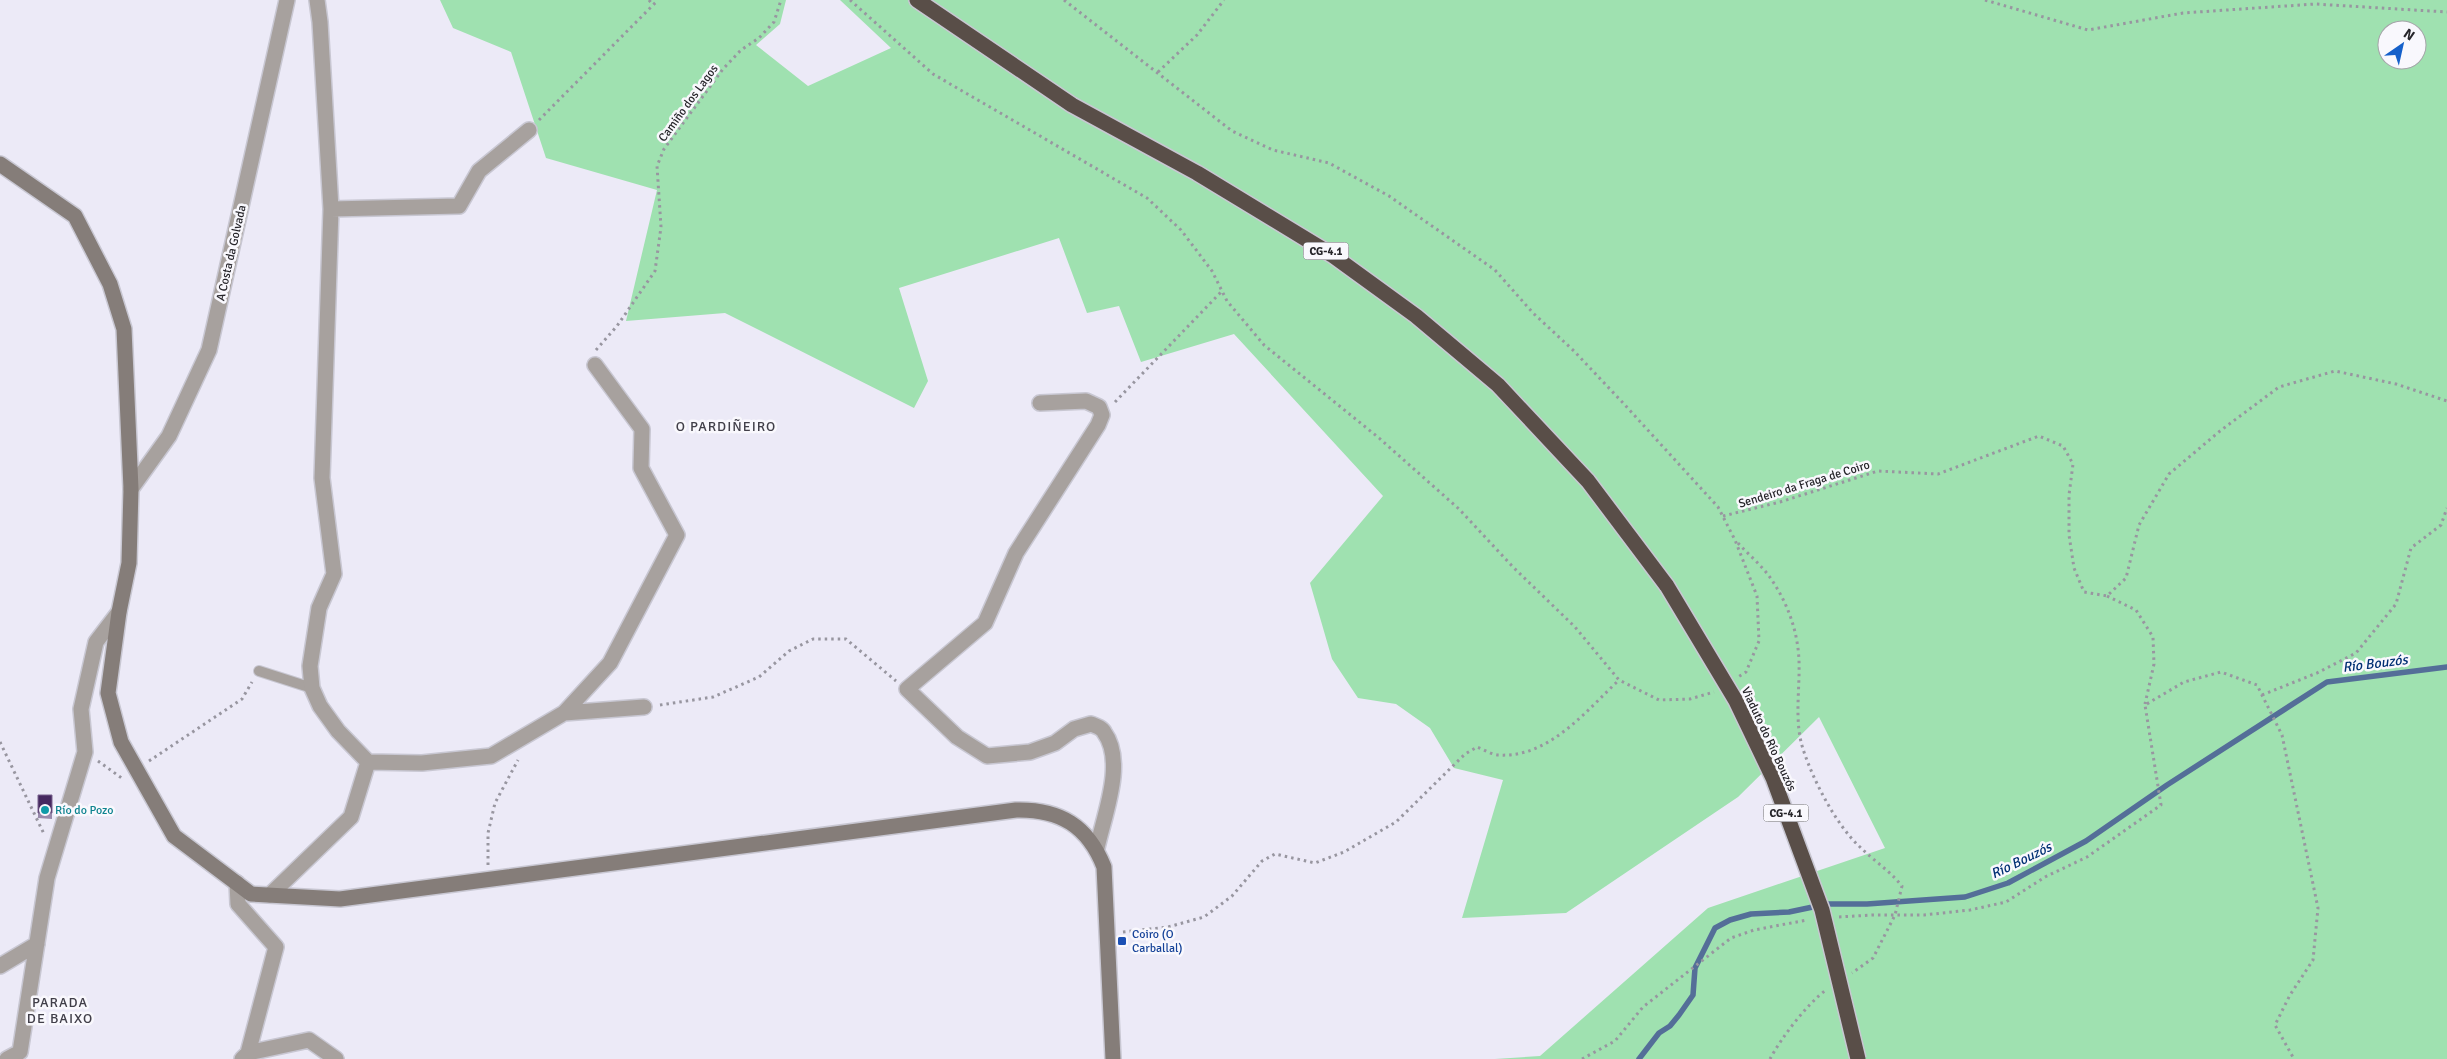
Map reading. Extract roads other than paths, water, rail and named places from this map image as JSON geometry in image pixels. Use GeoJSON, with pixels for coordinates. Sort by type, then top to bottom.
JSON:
{"type":"FeatureCollection","features":[{"type":"Feature","properties":{"kind":"highway","name":"Viaduto do Río Bouzós"},"geometry":{"type":"LineString","coordinates":[[917,0],[1072,105],[1197,173],[1332,254],[1416,316],[1498,385],[1582,474],[1667,586],[1736,700],[1773,778],[1822,910],[1858,1059]]}},
{"type":"Feature","properties":{"kind":"street","name":"A Costa da Golvada"},"geometry":{"type":"LineString","coordinates":[[131,489],[169,436],[209,350],[287,0]]}},
{"type":"Feature","properties":{"kind":"street"},"geometry":{"type":"LineString","coordinates":[[317,0],[320,22],[331,209],[322,478],[334,574],[319,608],[310,666],[312,688],[320,706],[338,731],[368,762],[422,763],[491,756],[564,713],[610,664],[677,535],[641,468],[642,429],[594,365]]}},
{"type":"Feature","properties":{"kind":"street"},"geometry":{"type":"LineString","coordinates":[[331,209],[459,206],[479,171],[529,130]]}},
{"type":"Feature","properties":{"kind":"street"},"geometry":{"type":"LineString","coordinates":[[0,164],[75,216],[110,284],[124,329],[131,489],[129,563],[119,612],[108,693],[120,742],[174,836],[251,894],[340,899],[1016,810],[1035,809],[1053,813],[1070,822],[1096,848],[1104,867],[1113,1059]]}},
{"type":"Feature","properties":{"kind":"street"},"geometry":{"type":"LineString","coordinates":[[1040,403],[1086,401],[1098,407],[1102,415],[1098,425],[1016,553],[985,622],[907,689],[957,737],[987,756],[1030,752],[1055,743],[1074,729],[1091,724],[1104,730],[1111,746],[1115,770],[1096,848]]}},
{"type":"Feature","properties":{"kind":"street"},"geometry":{"type":"LineString","coordinates":[[18,1057],[47,878],[85,752],[81,709],[96,642],[119,612]]}},
{"type":"Feature","properties":{"kind":"street"},"geometry":{"type":"LineString","coordinates":[[564,713],[644,707]]}},
{"type":"Feature","properties":{"kind":"street"},"geometry":{"type":"LineString","coordinates":[[270,895],[351,817],[368,762]]}},
{"type":"Feature","properties":{"kind":"street"},"geometry":{"type":"LineString","coordinates":[[237,883],[238,904],[276,947],[245,1056],[309,1040],[336,1059]]}},
{"type":"Feature","properties":{"kind":"street"},"geometry":{"type":"LineString","coordinates":[[0,966],[37,944]]}},
{"type":"Feature","properties":{"kind":"lane"},"geometry":{"type":"LineString","coordinates":[[259,671],[312,688]]}},
{"type":"Feature","properties":{"kind":"waterway","name":"Río Bouzós"},"geometry":{"type":"LineString","coordinates":[[1639,1059],[1659,1033],[1670,1026],[1693,995],[1695,968],[1715,928],[1730,920],[1751,914],[1789,912],[1827,904],[1867,904],[1965,897],[2008,883],[2086,841],[2167,785],[2327,682],[2447,667]]}},
{"type":"Feature","properties":{"kind":"place","name":"Río do Pozo"},"geometry":{"type":"Point","coordinates":[45,810]}},
{"type":"Feature","properties":{"kind":"place","name":"Coiro (O Carballal)"},"geometry":{"type":"Point","coordinates":[1122,941]}},
{"type":"Feature","properties":{"kind":"district","name":"O PARDIÑEIRO"},"geometry":{"type":"Point","coordinates":[726,426]}},
{"type":"Feature","properties":{"kind":"district","name":"PARADA DE BAIXO"},"geometry":{"type":"Point","coordinates":[60,1010]}}]}
